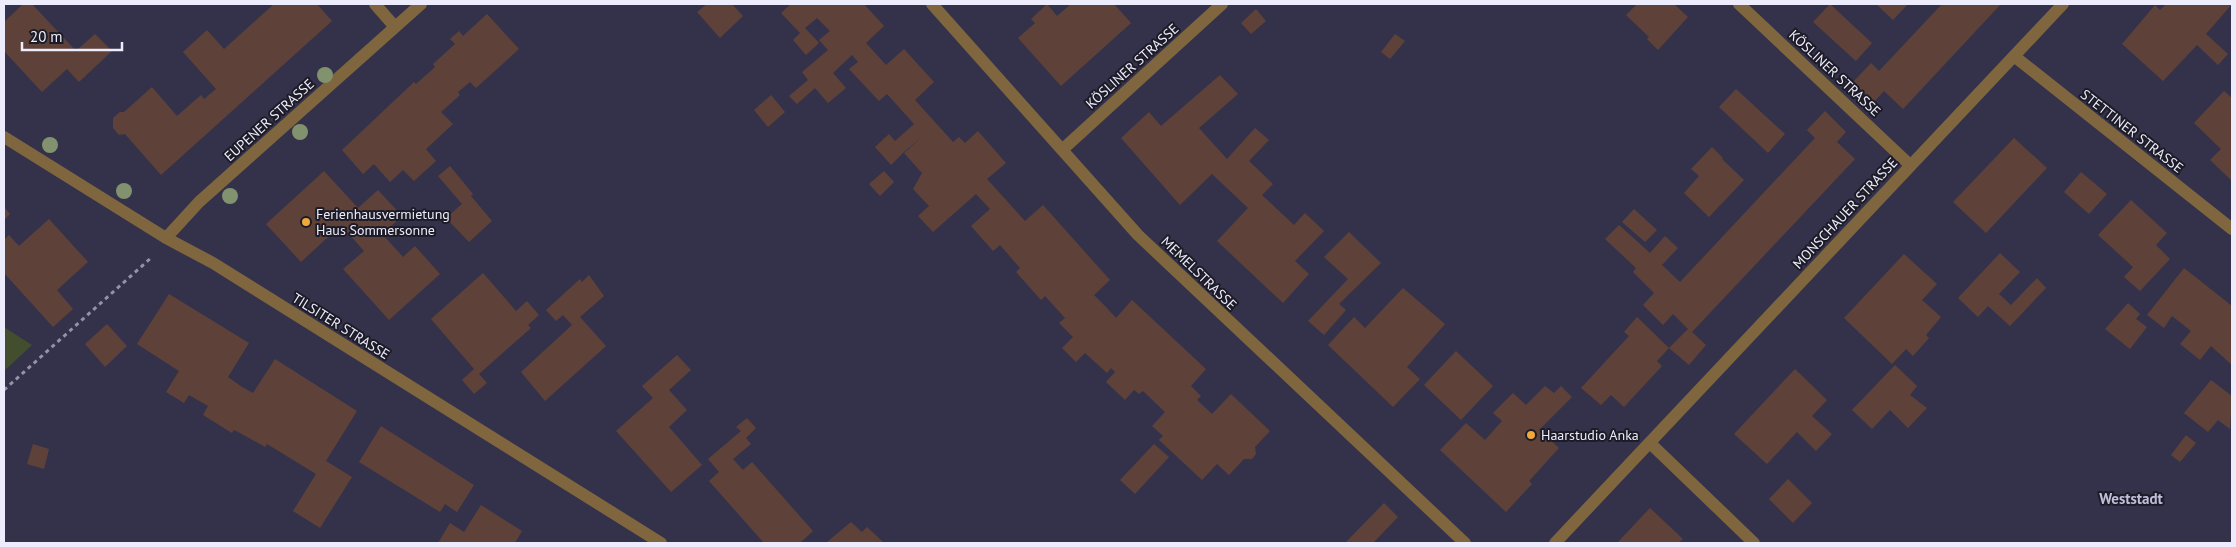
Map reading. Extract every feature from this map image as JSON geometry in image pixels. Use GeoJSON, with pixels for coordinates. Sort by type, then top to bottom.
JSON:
{"type":"FeatureCollection","features":[{"type":"Feature","properties":{"kind":"street"},"geometry":{"type":"LineString","coordinates":[[375,4],[395,27]]}},
{"type":"Feature","properties":{"kind":"street","name":"EUPENER STRASSE"},"geometry":{"type":"LineString","coordinates":[[166,238],[199,202],[421,4]]}},
{"type":"Feature","properties":{"kind":"street","name":"MEMELSTRASSE"},"geometry":{"type":"LineString","coordinates":[[932,4],[1158,254],[1466,543]]}},
{"type":"Feature","properties":{"kind":"street","name":"KÖSLINER STRASSE"},"geometry":{"type":"LineString","coordinates":[[1062,150],[1222,4]]}},
{"type":"Feature","properties":{"kind":"street","name":"KÖSLINER STRASSE"},"geometry":{"type":"LineString","coordinates":[[1738,4],[1910,165]]}},
{"type":"Feature","properties":{"kind":"street","name":"MONSCHAUER STRASSE"},"geometry":{"type":"LineString","coordinates":[[1556,543],[2063,4]]}},
{"type":"Feature","properties":{"kind":"street","name":"STETTINER STRASSE"},"geometry":{"type":"LineString","coordinates":[[2014,56],[2232,229]]}},
{"type":"Feature","properties":{"kind":"street","name":"TILSITER STRASSE"},"geometry":{"type":"LineString","coordinates":[[4,137],[166,238],[222,268],[661,543]]}},
{"type":"Feature","properties":{"kind":"street"},"geometry":{"type":"LineString","coordinates":[[1650,443],[1754,543]]}},
{"type":"Feature","properties":{"kind":"path"},"geometry":{"type":"LineString","coordinates":[[4,390],[149,261],[154,254]]}},
{"type":"Feature","properties":{"kind":"green space"},"geometry":{"type":"Polygon","coordinates":[[[4,327],[32,345],[4,371],[4,327]]]}},
{"type":"Feature","properties":{"kind":"building"},"geometry":{"type":"Polygon","coordinates":[[[23,4],[32,4],[76,51],[95,34],[112,51],[79,82],[67,69],[42,92],[4,51],[4,22],[23,4]]]}},
{"type":"Feature","properties":{"kind":"building"},"geometry":{"type":"Polygon","coordinates":[[[274,4],[317,4],[332,21],[161,175],[125,134],[119,135],[113,128],[113,118],[120,112],[124,112],[152,87],[177,116],[201,95],[204,99],[216,89],[183,52],[207,30],[224,49],[274,4]]]}},
{"type":"Feature","properties":{"kind":"building"},"geometry":{"type":"Polygon","coordinates":[[[707,4],[732,4],[743,16],[720,38],[697,12],[707,4]]]}},
{"type":"Feature","properties":{"kind":"building"},"geometry":{"type":"Polygon","coordinates":[[[791,4],[864,4],[884,26],[866,43],[886,65],[904,49],[934,82],[915,100],[953,142],[959,137],[965,143],[978,131],[1006,163],[987,179],[1025,221],[1043,205],[1110,280],[1094,295],[1116,318],[1132,300],[1206,369],[1191,386],[1201,396],[1197,400],[1212,414],[1231,394],[1270,431],[1255,447],[1256,454],[1252,459],[1244,459],[1229,475],[1217,464],[1202,480],[1159,440],[1163,436],[1152,426],[1165,412],[1143,391],[1139,394],[1134,390],[1125,400],[1106,382],[1115,372],[1111,368],[1107,373],[1085,353],[1076,362],[1062,348],[1073,337],[1059,323],[1065,318],[1045,296],[1041,300],[1016,272],[1020,268],[1000,245],[993,251],[971,226],[990,209],[976,194],[933,232],[918,216],[929,206],[913,189],[922,173],[904,153],[924,135],[904,152],[891,165],[875,147],[889,134],[895,141],[914,124],[887,94],[879,101],[849,69],[858,62],[852,55],[833,73],[846,88],[828,103],[815,88],[797,104],[789,96],[808,80],[802,72],[828,50],[819,40],[830,31],[817,18],[805,28],[819,43],[806,55],[793,40],[800,33],[781,13],[791,4]]]}},
{"type":"Feature","properties":{"kind":"building"},"geometry":{"type":"Polygon","coordinates":[[[1047,4],[1057,16],[1071,4],[1114,4],[1131,23],[1061,86],[1018,38],[1035,23],[1031,19],[1047,4]]]}},
{"type":"Feature","properties":{"kind":"building"},"geometry":{"type":"Polygon","coordinates":[[[1634,4],[1674,4],[1688,17],[1658,50],[1647,39],[1649,37],[1626,15],[1636,5],[1634,4]]]}},
{"type":"Feature","properties":{"kind":"building"},"geometry":{"type":"Polygon","coordinates":[[[1830,4],[1872,43],[1856,61],[1813,22],[1830,4]]]}},
{"type":"Feature","properties":{"kind":"building"},"geometry":{"type":"Polygon","coordinates":[[[1876,4],[1908,4],[1893,20],[1876,4]]]}},
{"type":"Feature","properties":{"kind":"building"},"geometry":{"type":"Polygon","coordinates":[[[1942,4],[2001,4],[1903,109],[1884,91],[1874,102],[1853,82],[1871,63],[1879,71],[1942,4]]]}},
{"type":"Feature","properties":{"kind":"building"},"geometry":{"type":"Polygon","coordinates":[[[2166,4],[2232,4],[2206,34],[2228,54],[2218,65],[2197,45],[2163,81],[2122,44],[2155,5],[2160,10],[2166,4]]]}},
{"type":"Feature","properties":{"kind":"building"},"geometry":{"type":"Polygon","coordinates":[[[1256,9],[1266,21],[1251,34],[1241,23],[1256,9]]]}},
{"type":"Feature","properties":{"kind":"building"},"geometry":{"type":"Polygon","coordinates":[[[487,14],[519,49],[476,88],[470,82],[458,92],[460,95],[441,112],[453,124],[426,149],[436,161],[414,181],[403,170],[390,182],[374,164],[363,174],[342,150],[414,82],[416,84],[435,67],[433,64],[455,44],[450,39],[459,31],[463,36],[487,14]]]}},
{"type":"Feature","properties":{"kind":"building"},"geometry":{"type":"Polygon","coordinates":[[[1395,34],[1405,41],[1390,59],[1381,52],[1395,34]]]}},
{"type":"Feature","properties":{"kind":"building"},"geometry":{"type":"Polygon","coordinates":[[[1220,75],[1238,94],[1199,128],[1227,159],[1255,128],[1269,140],[1249,161],[1273,184],[1262,195],[1294,225],[1305,213],[1324,231],[1295,261],[1309,274],[1283,303],[1217,241],[1248,208],[1212,174],[1180,205],[1121,138],[1149,112],[1161,126],[1220,75]]]}},
{"type":"Feature","properties":{"kind":"building"},"geometry":{"type":"Polygon","coordinates":[[[1736,89],[1785,134],[1768,153],[1719,107],[1736,89]]]}},
{"type":"Feature","properties":{"kind":"building"},"geometry":{"type":"Polygon","coordinates":[[[2224,91],[2232,98],[2232,181],[2210,160],[2221,149],[2194,123],[2224,91]]]}},
{"type":"Feature","properties":{"kind":"building"},"geometry":{"type":"Polygon","coordinates":[[[771,95],[785,112],[768,127],[754,110],[771,95]]]}},
{"type":"Feature","properties":{"kind":"building"},"geometry":{"type":"Polygon","coordinates":[[[1825,111],[1846,132],[1837,142],[1855,159],[1692,332],[1706,345],[1689,365],[1669,348],[1688,329],[1673,314],[1663,325],[1643,305],[1654,293],[1633,272],[1636,268],[1605,239],[1619,225],[1650,253],[1665,236],[1678,248],[1662,265],[1680,282],[1815,138],[1807,130],[1825,111]]]}},
{"type":"Feature","properties":{"kind":"building"},"geometry":{"type":"Polygon","coordinates":[[[2014,138],[2047,168],[1986,233],[1953,202],[2014,138]]]}},
{"type":"Feature","properties":{"kind":"building"},"geometry":{"type":"Polygon","coordinates":[[[1712,147],[1744,180],[1709,217],[1684,193],[1699,176],[1691,169],[1712,147]]]}},
{"type":"Feature","properties":{"kind":"building"},"geometry":{"type":"Polygon","coordinates":[[[450,166],[473,194],[471,196],[492,221],[469,242],[446,218],[462,204],[438,176],[450,166]]]}},
{"type":"Feature","properties":{"kind":"building"},"geometry":{"type":"Polygon","coordinates":[[[324,171],[358,208],[378,190],[402,216],[386,231],[388,233],[384,236],[403,257],[415,246],[440,274],[389,320],[343,269],[364,251],[341,225],[301,262],[266,224],[324,171]]]}},
{"type":"Feature","properties":{"kind":"building"},"geometry":{"type":"Polygon","coordinates":[[[884,171],[894,182],[880,196],[869,184],[884,171]]]}},
{"type":"Feature","properties":{"kind":"building"},"geometry":{"type":"Polygon","coordinates":[[[2081,172],[2107,194],[2089,214],[2064,192],[2081,172]]]}},
{"type":"Feature","properties":{"kind":"building"},"geometry":{"type":"Polygon","coordinates":[[[2131,200],[2167,233],[2156,245],[2170,259],[2140,291],[2124,277],[2133,267],[2098,235],[2131,200]]]}},
{"type":"Feature","properties":{"kind":"building"},"geometry":{"type":"Polygon","coordinates":[[[4,207],[10,214],[4,220],[4,207]]]}},
{"type":"Feature","properties":{"kind":"building"},"geometry":{"type":"Polygon","coordinates":[[[1634,209],[1657,230],[1645,242],[1622,222],[1634,209]]]}},
{"type":"Feature","properties":{"kind":"building"},"geometry":{"type":"Polygon","coordinates":[[[49,219],[88,262],[57,290],[73,309],[53,327],[4,273],[4,240],[9,235],[19,246],[49,219]]]}},
{"type":"Feature","properties":{"kind":"building"},"geometry":{"type":"Polygon","coordinates":[[[1349,232],[1381,263],[1339,304],[1346,310],[1324,335],[1308,321],[1348,279],[1324,257],[1349,232]]]}},
{"type":"Feature","properties":{"kind":"building"},"geometry":{"type":"Polygon","coordinates":[[[2000,253],[2020,272],[1999,294],[2011,305],[2037,278],[2046,288],[2010,326],[1988,306],[1978,317],[1958,298],[2000,253]]]}},
{"type":"Feature","properties":{"kind":"building"},"geometry":{"type":"Polygon","coordinates":[[[1904,254],[1937,284],[1922,300],[1941,317],[1926,335],[1929,338],[1913,356],[1906,349],[1892,364],[1844,318],[1904,254]]]}},
{"type":"Feature","properties":{"kind":"building"},"geometry":{"type":"Polygon","coordinates":[[[2184,268],[2232,306],[2232,365],[2211,346],[2200,360],[2180,344],[2191,331],[2172,316],[2164,328],[2147,315],[2184,268]]]}},
{"type":"Feature","properties":{"kind":"building"},"geometry":{"type":"Polygon","coordinates":[[[483,273],[516,311],[527,301],[539,315],[528,325],[531,328],[479,374],[487,383],[474,394],[462,380],[474,369],[431,319],[483,273]]]}},
{"type":"Feature","properties":{"kind":"building"},"geometry":{"type":"Polygon","coordinates":[[[589,275],[604,296],[580,317],[606,346],[545,401],[521,372],[572,325],[563,315],[556,321],[546,310],[580,279],[582,282],[589,275]]]}},
{"type":"Feature","properties":{"kind":"building"},"geometry":{"type":"Polygon","coordinates":[[[1403,288],[1445,324],[1407,367],[1420,379],[1393,407],[1328,345],[1354,317],[1365,328],[1403,288]]]}},
{"type":"Feature","properties":{"kind":"building"},"geometry":{"type":"Polygon","coordinates":[[[169,294],[249,343],[228,377],[242,387],[253,393],[275,359],[357,411],[326,461],[352,477],[320,528],[293,511],[316,474],[267,444],[265,447],[234,430],[232,433],[219,425],[203,415],[208,406],[189,395],[184,403],[166,392],[179,371],[137,344],[169,294]]]}},
{"type":"Feature","properties":{"kind":"building"},"geometry":{"type":"Polygon","coordinates":[[[2128,303],[2140,314],[2136,319],[2147,327],[2130,349],[2105,329],[2128,303]]]}},
{"type":"Feature","properties":{"kind":"building"},"geometry":{"type":"Polygon","coordinates":[[[1637,317],[1669,348],[1657,361],[1662,366],[1624,407],[1611,395],[1601,405],[1581,388],[1629,336],[1624,332],[1637,317]]]}},
{"type":"Feature","properties":{"kind":"building"},"geometry":{"type":"Polygon","coordinates":[[[107,324],[127,346],[105,367],[85,344],[107,324]]]}},
{"type":"Feature","properties":{"kind":"building"},"geometry":{"type":"Polygon","coordinates":[[[1456,351],[1493,386],[1461,420],[1424,385],[1456,351]]]}},
{"type":"Feature","properties":{"kind":"building"},"geometry":{"type":"Polygon","coordinates":[[[677,355],[691,370],[669,390],[687,410],[669,427],[702,465],[671,492],[616,431],[653,398],[642,386],[677,355]]]}},
{"type":"Feature","properties":{"kind":"building"},"geometry":{"type":"Polygon","coordinates":[[[1895,365],[1917,386],[1910,395],[1927,408],[1908,428],[1890,410],[1872,429],[1852,410],[1895,365]]]}},
{"type":"Feature","properties":{"kind":"building"},"geometry":{"type":"Polygon","coordinates":[[[1795,369],[1827,400],[1812,416],[1832,434],[1816,451],[1797,432],[1767,464],[1734,434],[1795,369]]]}},
{"type":"Feature","properties":{"kind":"building"},"geometry":{"type":"Polygon","coordinates":[[[2211,380],[2232,396],[2230,429],[2218,420],[2208,432],[2184,413],[2211,380]]]}},
{"type":"Feature","properties":{"kind":"building"},"geometry":{"type":"Polygon","coordinates":[[[1545,386],[1554,393],[1561,386],[1572,397],[1539,430],[1559,448],[1529,481],[1532,484],[1506,512],[1440,450],[1466,423],[1485,440],[1502,421],[1493,413],[1513,393],[1526,405],[1545,386]]]}},
{"type":"Feature","properties":{"kind":"building"},"geometry":{"type":"Polygon","coordinates":[[[747,418],[756,428],[746,438],[751,444],[733,459],[743,470],[752,462],[813,531],[800,543],[764,543],[709,481],[719,472],[708,459],[741,431],[736,427],[747,418]]]}},
{"type":"Feature","properties":{"kind":"building"},"geometry":{"type":"Polygon","coordinates":[[[381,426],[474,485],[457,512],[445,504],[440,512],[359,462],[381,426]]]}},
{"type":"Feature","properties":{"kind":"building"},"geometry":{"type":"Polygon","coordinates":[[[2186,435],[2196,443],[2180,462],[2171,455],[2186,435]]]}},
{"type":"Feature","properties":{"kind":"building"},"geometry":{"type":"Polygon","coordinates":[[[33,444],[49,449],[44,469],[27,464],[33,444]]]}},
{"type":"Feature","properties":{"kind":"building"},"geometry":{"type":"Polygon","coordinates":[[[1154,444],[1169,457],[1135,494],[1120,480],[1154,444]]]}},
{"type":"Feature","properties":{"kind":"building"},"geometry":{"type":"Polygon","coordinates":[[[1788,479],[1812,503],[1793,523],[1769,499],[1788,479]]]}},
{"type":"Feature","properties":{"kind":"building"},"geometry":{"type":"Polygon","coordinates":[[[1384,503],[1398,517],[1373,543],[1345,543],[1384,503]]]}},
{"type":"Feature","properties":{"kind":"building"},"geometry":{"type":"Polygon","coordinates":[[[481,505],[522,531],[515,543],[438,543],[450,523],[464,532],[481,505]]]}},
{"type":"Feature","properties":{"kind":"building"},"geometry":{"type":"Polygon","coordinates":[[[1650,508],[1683,539],[1678,543],[1617,543],[1650,508]]]}},
{"type":"Feature","properties":{"kind":"building"},"geometry":{"type":"Polygon","coordinates":[[[851,522],[862,532],[867,527],[884,543],[827,542],[851,522]]]}},
{"type":"Feature","properties":{"kind":"place","name":"Ferienhausvermietung Haus Sommersonne"},"geometry":{"type":"Point","coordinates":[306,222]}},
{"type":"Feature","properties":{"kind":"place","name":"Haarstudio Anka"},"geometry":{"type":"Point","coordinates":[1531,435]}},
{"type":"Feature","properties":{"kind":"district","name":"Weststadt"},"geometry":{"type":"Point","coordinates":[2131,499]}}]}
